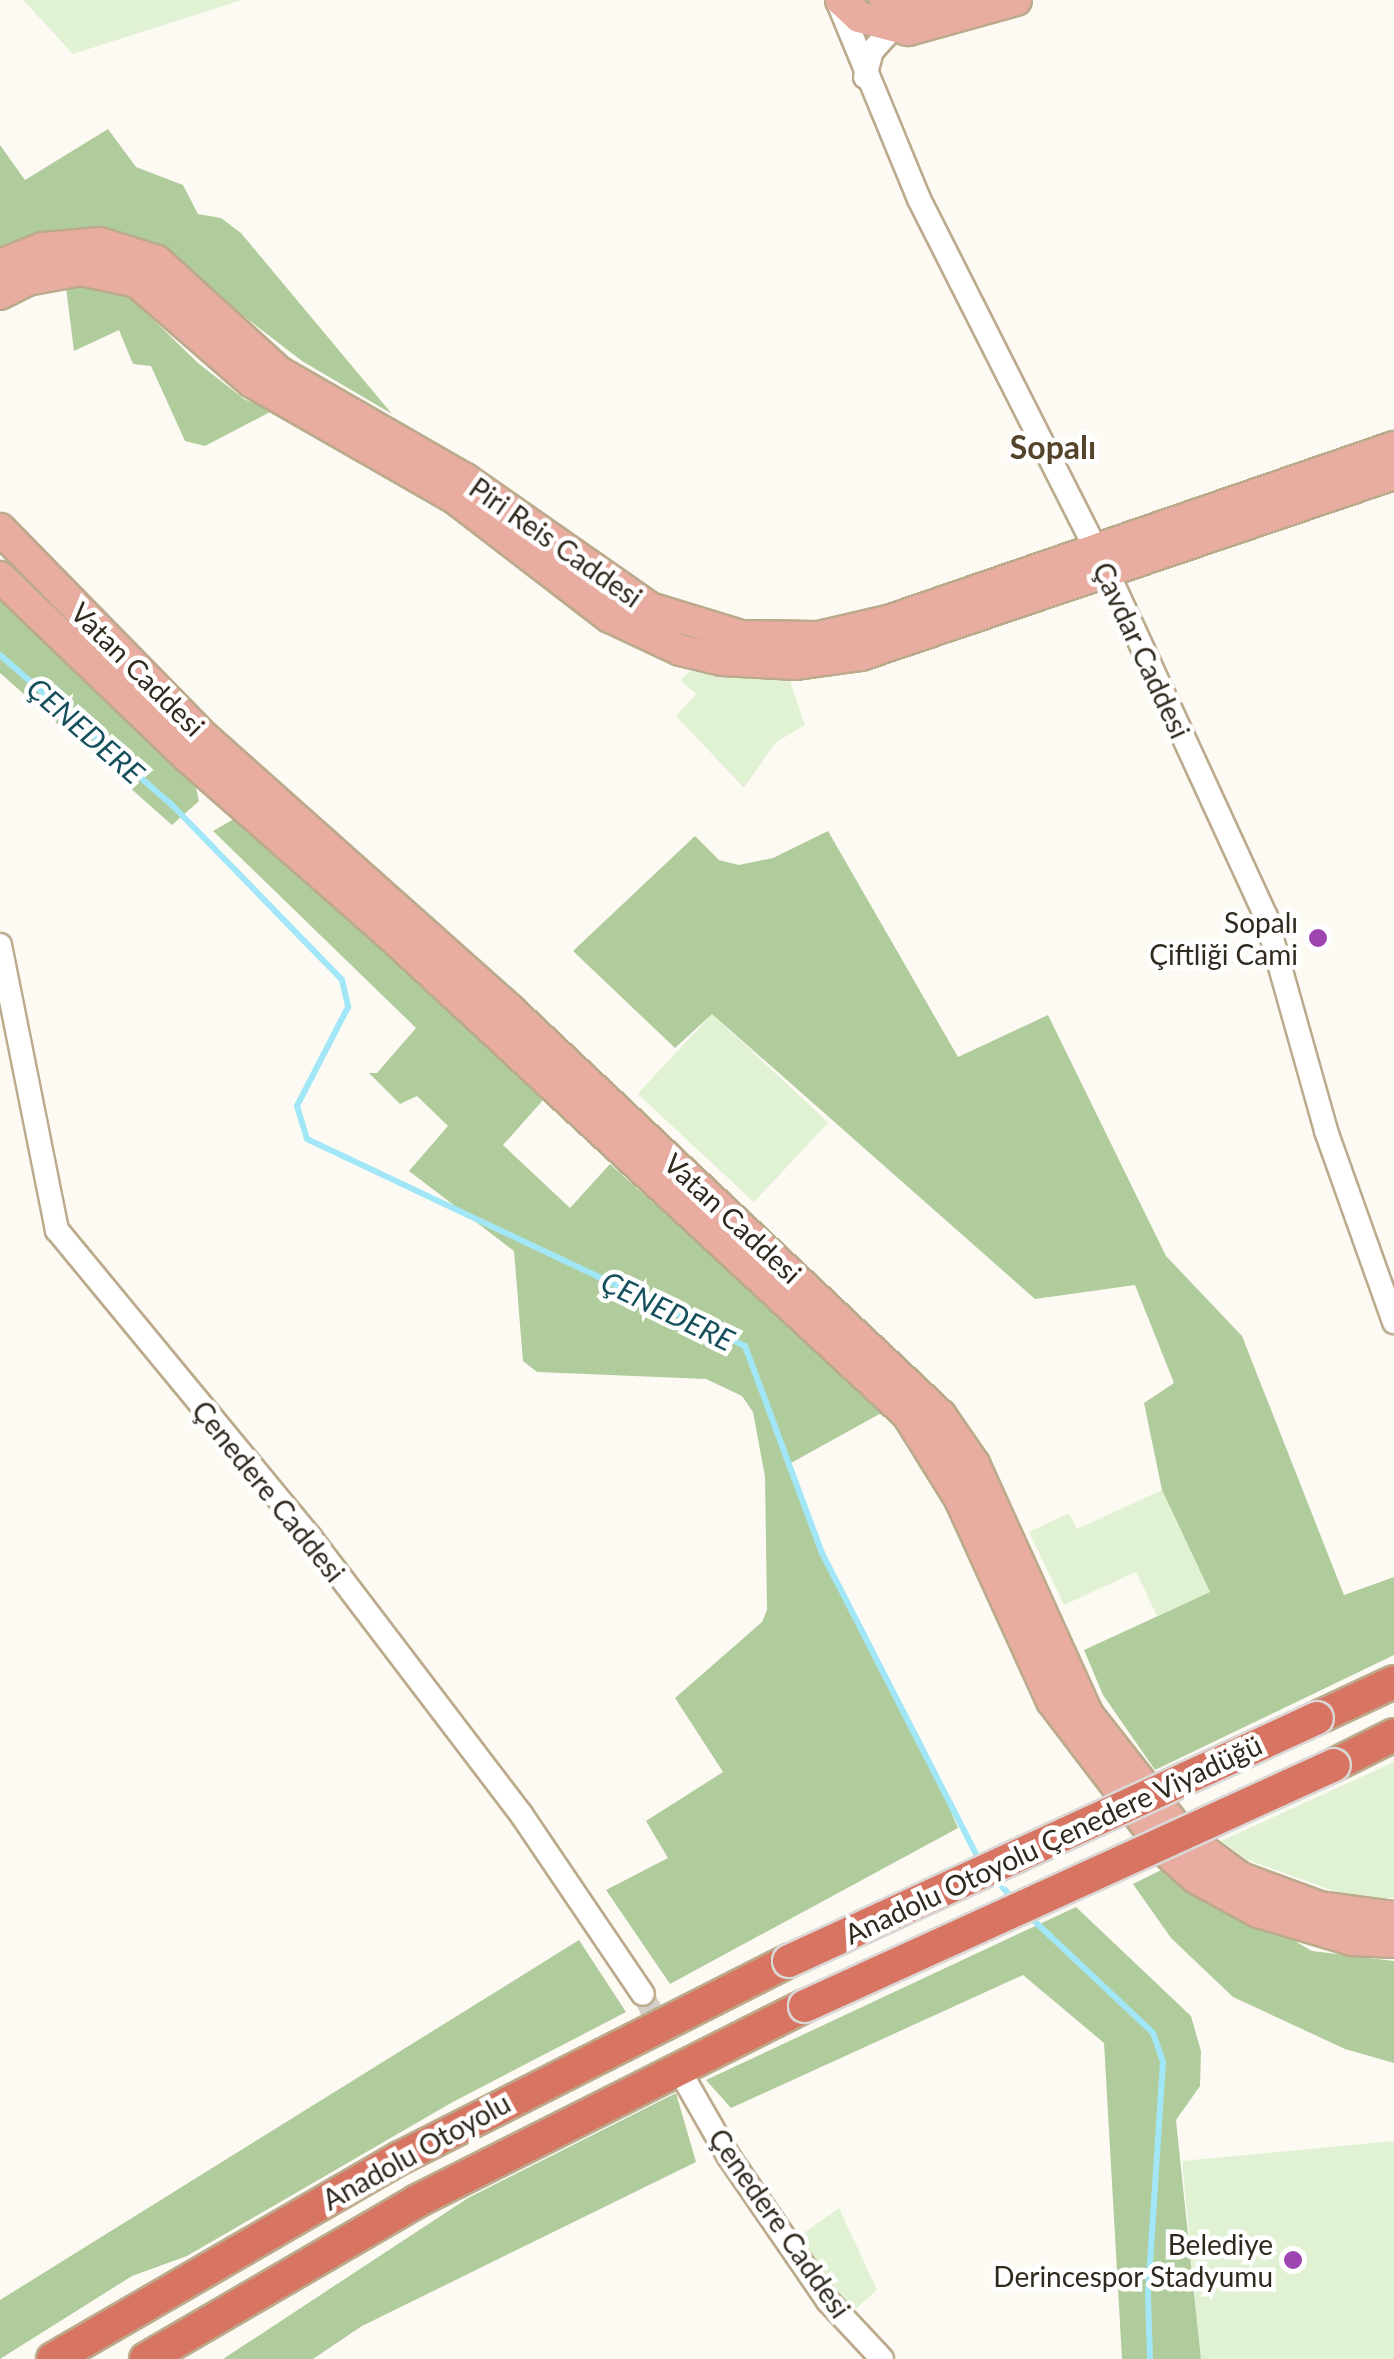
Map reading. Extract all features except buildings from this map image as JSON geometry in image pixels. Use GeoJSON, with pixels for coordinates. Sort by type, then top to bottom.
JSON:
{"type":"FeatureCollection","features":[{"type":"Feature","properties":{"kind":"highway","name":"Anadolu Otoyolu Çenedere Viyadüğü"},"geometry":{"type":"LineString","coordinates":[[789,1961],[1394,1682]]}},
{"type":"Feature","properties":{"kind":"highway","name":"Anadolu Otoyolu Çenedere Viyadüğü"},"geometry":{"type":"LineString","coordinates":[[805,2006],[1394,1735]]}},
{"type":"Feature","properties":{"kind":"highway","name":"Anadolu Otoyolu"},"geometry":{"type":"LineString","coordinates":[[54,2359],[400,2158],[789,1961]]}},
{"type":"Feature","properties":{"kind":"highway","name":"Anadolu Otoyolu"},"geometry":{"type":"LineString","coordinates":[[146,2359],[417,2200],[805,2006]]}},
{"type":"Feature","properties":{"kind":"main road","name":"Çavdar Caddesi"},"geometry":{"type":"LineString","coordinates":[[839,0],[859,18],[974,8]]}},
{"type":"Feature","properties":{"kind":"main road"},"geometry":{"type":"LineString","coordinates":[[887,14],[933,27],[974,8],[1016,0]]}},
{"type":"Feature","properties":{"kind":"main road","name":"Piri Reis Caddesi"},"geometry":{"type":"LineString","coordinates":[[0,266],[43,248],[100,243],[157,261],[279,372],[455,472],[650,608],[712,630],[781,639],[851,631],[1394,474]]}},
{"type":"Feature","properties":{"kind":"main road","name":"Piri Reis Caddesi"},"geometry":{"type":"LineString","coordinates":[[0,294],[27,280],[81,270],[137,282],[252,382],[456,500],[610,617],[680,650],[762,664],[831,661],[1394,447]]}},
{"type":"Feature","properties":{"kind":"main road","name":"Vatan Caddesi"},"geometry":{"type":"LineString","coordinates":[[0,529],[206,739],[510,1010],[942,1416],[974,1464],[1088,1715],[1182,1835],[1240,1878],[1320,1907],[1394,1917]]}},
{"type":"Feature","properties":{"kind":"main road","name":"Vatan Caddesi"},"geometry":{"type":"LineString","coordinates":[[0,577],[190,759],[398,942],[908,1415],[960,1499],[1052,1701],[1167,1852],[1196,1878],[1258,1912],[1352,1940],[1394,1942]]}},
{"type":"Feature","properties":{"kind":"street","name":"Çavdar Caddesi"},"geometry":{"type":"LineString","coordinates":[[839,0],[865,77],[1100,559],[1266,917],[1326,1132],[1394,1322]]}},
{"type":"Feature","properties":{"kind":"street"},"geometry":{"type":"LineString","coordinates":[[865,77],[887,14]]}},
{"type":"Feature","properties":{"kind":"street","name":"Çenedere Caddesi"},"geometry":{"type":"LineString","coordinates":[[0,945],[56,1230],[310,1537],[521,1814],[644,1994]]}},
{"type":"Feature","properties":{"kind":"street","name":"Çenedere Caddesi"},"geometry":{"type":"LineString","coordinates":[[686,2082],[729,2157],[828,2300],[882,2359]]}},
{"type":"Feature","properties":{"kind":"green space"},"geometry":{"type":"Polygon","coordinates":[[[23,0],[242,0],[73,54],[23,0]]]}},
{"type":"Feature","properties":{"kind":"green space"},"geometry":{"type":"Polygon","coordinates":[[[108,129],[136,167],[183,185],[198,214],[221,218],[241,233],[392,414],[302,361],[153,246],[77,229],[0,247],[0,145],[25,180],[108,129]]]}},
{"type":"Feature","properties":{"kind":"green space"},"geometry":{"type":"Polygon","coordinates":[[[89,285],[131,298],[198,363],[244,399],[272,411],[205,446],[185,441],[151,366],[133,364],[119,330],[74,351],[66,288],[89,285]]]}},
{"type":"Feature","properties":{"kind":"green space"},"geometry":{"type":"Polygon","coordinates":[[[0,596],[194,779],[199,801],[172,825],[0,673],[0,596]]]}},
{"type":"Feature","properties":{"kind":"green space"},"geometry":{"type":"Polygon","coordinates":[[[691,671],[789,678],[805,725],[775,743],[744,788],[676,716],[696,694],[680,680],[691,671]]]}},
{"type":"Feature","properties":{"kind":"green space"},"geometry":{"type":"Polygon","coordinates":[[[239,816],[544,1099],[503,1145],[570,1208],[610,1164],[885,1411],[791,1463],[822,1553],[921,1740],[958,1828],[670,1984],[606,1890],[668,1858],[646,1821],[723,1772],[675,1698],[762,1622],[767,1610],[765,1477],[753,1412],[742,1396],[706,1379],[537,1372],[523,1361],[514,1251],[409,1171],[448,1126],[417,1096],[400,1104],[369,1073],[377,1073],[416,1028],[213,831],[239,816]]]}},
{"type":"Feature","properties":{"kind":"green space"},"geometry":{"type":"Polygon","coordinates":[[[828,831],[958,1057],[1048,1015],[1166,1256],[1242,1336],[1344,1595],[1394,1577],[1394,1655],[1155,1770],[1103,1695],[1084,1650],[1210,1592],[1162,1490],[1144,1403],[1174,1383],[1135,1285],[1035,1299],[712,1014],[675,1048],[573,951],[695,836],[719,860],[739,865],[773,858],[828,831]]]}},
{"type":"Feature","properties":{"kind":"green space"},"geometry":{"type":"Polygon","coordinates":[[[712,1014],[828,1122],[754,1202],[638,1094],[712,1014]]]}},
{"type":"Feature","properties":{"kind":"green space"},"geometry":{"type":"Polygon","coordinates":[[[1162,1490],[1210,1592],[1157,1616],[1136,1572],[1064,1605],[1029,1532],[1069,1513],[1077,1529],[1162,1490]]]}},
{"type":"Feature","properties":{"kind":"green space"},"geometry":{"type":"Polygon","coordinates":[[[1394,1762],[1394,1898],[1353,1898],[1248,1860],[1221,1841],[1394,1762]]]}},
{"type":"Feature","properties":{"kind":"green space"},"geometry":{"type":"Polygon","coordinates":[[[1167,1867],[1312,1951],[1394,1961],[1394,2063],[1345,2049],[1233,1997],[1171,1938],[1133,1884],[1167,1867]]]}},
{"type":"Feature","properties":{"kind":"green space"},"geometry":{"type":"Polygon","coordinates":[[[1076,1907],[1191,2016],[1201,2051],[1200,2086],[1176,2120],[1201,2359],[1122,2359],[1104,2043],[1023,1975],[731,2108],[706,2080],[1076,1907]]]}},
{"type":"Feature","properties":{"kind":"green space"},"geometry":{"type":"Polygon","coordinates":[[[579,1940],[626,2012],[451,2103],[187,2256],[132,2276],[0,2359],[0,2300],[579,1940]]]}},
{"type":"Feature","properties":{"kind":"green space"},"geometry":{"type":"Polygon","coordinates":[[[676,2093],[696,2162],[362,2326],[313,2359],[223,2359],[468,2198],[676,2093]]]}},
{"type":"Feature","properties":{"kind":"green space","name":"Belediye Derincespor Stadyumu"},"geometry":{"type":"Polygon","coordinates":[[[1394,2141],[1394,2359],[1201,2359],[1182,2161],[1394,2141]]]}},
{"type":"Feature","properties":{"kind":"green space"},"geometry":{"type":"Polygon","coordinates":[[[839,2208],[877,2290],[844,2319],[788,2244],[839,2208]]]}},
{"type":"Feature","properties":{"kind":"waterway","name":"ÇENEDERE"},"geometry":{"type":"LineString","coordinates":[[0,655],[171,804],[342,980],[348,1007],[297,1106],[307,1139],[745,1346],[822,1553],[980,1862]]}},
{"type":"Feature","properties":{"kind":"waterway","name":"ÇENEDERE"},"geometry":{"type":"LineString","coordinates":[[995,1879],[1014,1900]]}},
{"type":"Feature","properties":{"kind":"waterway","name":"ÇENEDERE"},"geometry":{"type":"LineString","coordinates":[[1029,1916],[1153,2033],[1163,2062],[1148,2295],[1150,2359]]}},
{"type":"Feature","properties":{"kind":"tunnel"},"geometry":{"type":"LineString","coordinates":[[643,1994],[686,2081]]}},
{"type":"Feature","properties":{"kind":"place","name":"Sopalı Çiftliği Cami"},"geometry":{"type":"Point","coordinates":[1318,938]}},
{"type":"Feature","properties":{"kind":"place","name":"Belediye Derincespor Stadyumu"},"geometry":{"type":"Point","coordinates":[1293,2260]}},
{"type":"Feature","properties":{"kind":"district","name":"Sopalı"},"geometry":{"type":"Point","coordinates":[1053,447]}}]}
